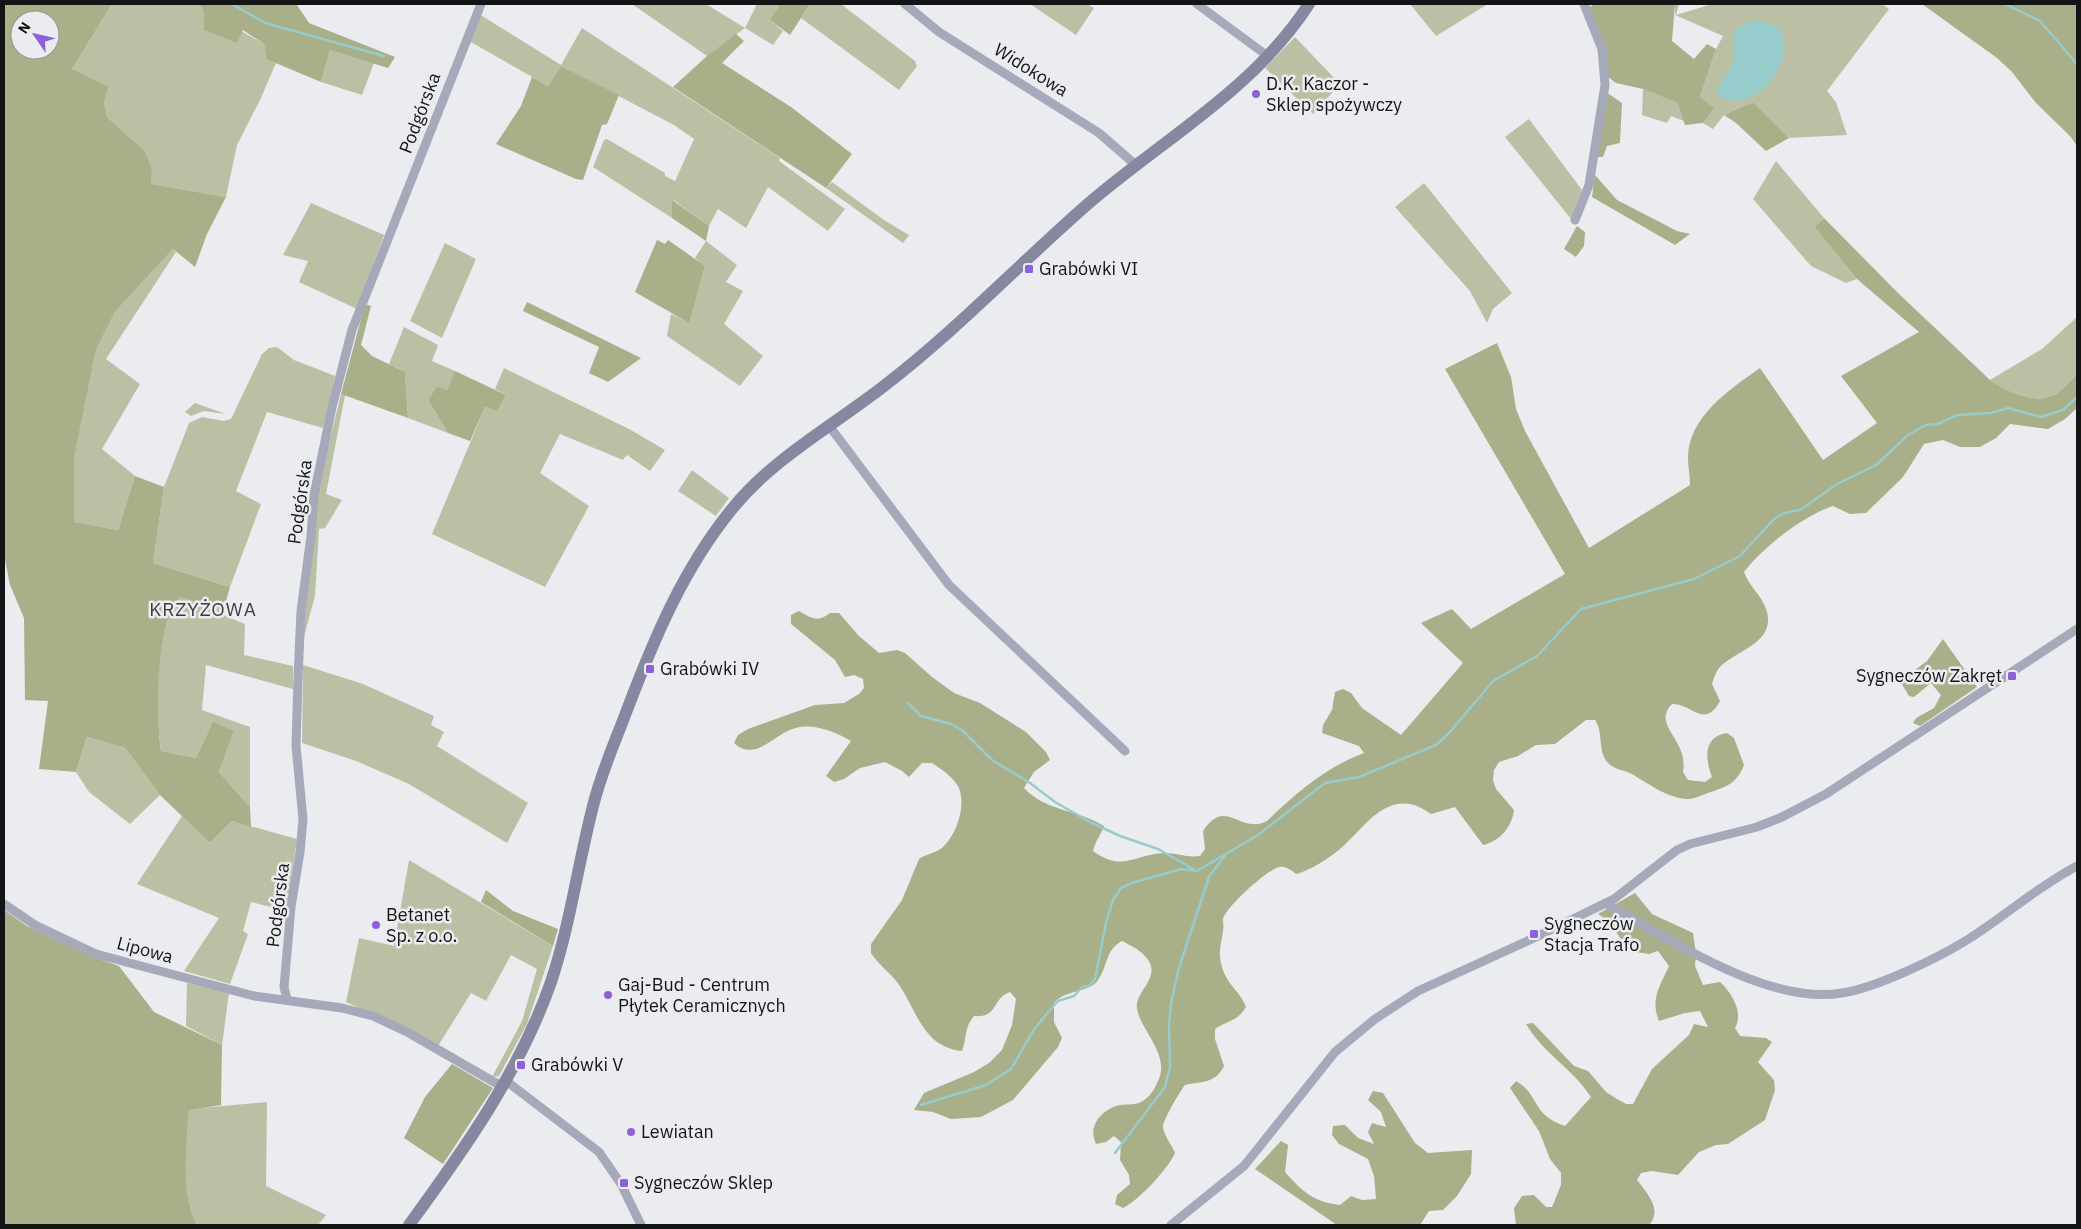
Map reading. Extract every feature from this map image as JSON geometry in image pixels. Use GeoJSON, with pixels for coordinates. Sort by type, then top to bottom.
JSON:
{"type":"FeatureCollection","features":[{"type":"Feature","properties":{"kind":"street","name":"Podgórska"},"geometry":{"type":"LineString","coordinates":[[287,998],[284,987],[291,907],[303,819],[296,746],[300,633],[314,495],[332,406],[352,330],[480,4]]}},
{"type":"Feature","properties":{"kind":"street","name":"Widokowa"},"geometry":{"type":"LineString","coordinates":[[906,4],[940,32],[1099,133],[1137,166]]}},
{"type":"Feature","properties":{"kind":"street"},"geometry":{"type":"LineString","coordinates":[[1197,4],[1269,57]]}},
{"type":"Feature","properties":{"kind":"street"},"geometry":{"type":"LineString","coordinates":[[409,1225],[463,1150],[531,1033],[552,980],[594,800],[607,760],[659,627],[687,575],[732,509],[760,480],[915,362],[1076,215],[1215,105],[1269,57],[1309,4]]}},
{"type":"Feature","properties":{"kind":"street"},"geometry":{"type":"LineString","coordinates":[[1575,220],[1589,185],[1605,85],[1602,49],[1584,4]]}},
{"type":"Feature","properties":{"kind":"street"},"geometry":{"type":"LineString","coordinates":[[830,427],[949,585],[1125,751]]}},
{"type":"Feature","properties":{"kind":"street"},"geometry":{"type":"LineString","coordinates":[[1171,1225],[1244,1166],[1335,1052],[1375,1019],[1418,991],[1605,903],[1634,884],[1677,850],[1690,844],[1757,827],[1782,817],[1826,794],[2077,629]]}},
{"type":"Feature","properties":{"kind":"street"},"geometry":{"type":"LineString","coordinates":[[1605,903],[1719,967],[1743,977],[1786,990],[1819,994],[1841,994],[1868,987],[1929,960],[1967,940],[2050,880],[2077,866]]}},
{"type":"Feature","properties":{"kind":"street","name":"Lipowa"},"geometry":{"type":"LineString","coordinates":[[4,904],[34,925],[96,954],[254,996],[287,998],[342,1008],[373,1016],[409,1033],[503,1083],[599,1152],[621,1184],[641,1225]]}},
{"type":"Feature","properties":{"kind":"green space"},"geometry":{"type":"Polygon","coordinates":[[[4,4],[112,4],[72,69],[108,87],[104,102],[107,117],[145,151],[152,168],[151,184],[226,197],[207,234],[195,267],[173,249],[115,312],[96,350],[74,459],[74,522],[118,530],[135,476],[164,487],[153,563],[230,587],[224,608],[179,597],[167,621],[159,667],[159,737],[161,751],[196,758],[213,721],[234,731],[219,772],[250,807],[251,827],[232,821],[210,843],[160,795],[125,748],[87,737],[76,772],[39,769],[48,701],[25,700],[24,618],[10,585],[4,555],[4,4]]]}},
{"type":"Feature","properties":{"kind":"green space"},"geometry":{"type":"Polygon","coordinates":[[[112,4],[199,4],[204,10],[264,44],[266,59],[276,63],[237,145],[226,197],[150,184],[152,168],[145,151],[107,117],[104,102],[72,69],[112,4]]]}},
{"type":"Feature","properties":{"kind":"green space"},"geometry":{"type":"Polygon","coordinates":[[[199,4],[297,5],[309,23],[395,57],[388,68],[330,50],[321,82],[266,59],[264,44],[243,30],[237,43],[204,30],[204,11],[199,4]]]}},
{"type":"Feature","properties":{"kind":"green space"},"geometry":{"type":"Polygon","coordinates":[[[632,4],[706,4],[745,28],[707,56],[632,4]]]}},
{"type":"Feature","properties":{"kind":"green space"},"geometry":{"type":"Polygon","coordinates":[[[757,4],[780,4],[770,20],[783,31],[773,45],[745,28],[757,4]]]}},
{"type":"Feature","properties":{"kind":"green space"},"geometry":{"type":"Polygon","coordinates":[[[780,4],[810,4],[790,35],[770,20],[780,4]]]}},
{"type":"Feature","properties":{"kind":"green space"},"geometry":{"type":"Polygon","coordinates":[[[810,4],[841,4],[915,61],[917,66],[899,90],[801,18],[810,4]]]}},
{"type":"Feature","properties":{"kind":"green space"},"geometry":{"type":"Polygon","coordinates":[[[1030,4],[1087,4],[1094,8],[1076,35],[1030,4]]]}},
{"type":"Feature","properties":{"kind":"green space"},"geometry":{"type":"Polygon","coordinates":[[[1410,4],[1488,4],[1436,36],[1410,4]]]}},
{"type":"Feature","properties":{"kind":"green space"},"geometry":{"type":"Polygon","coordinates":[[[1594,4],[1675,4],[1672,41],[1694,59],[1707,44],[1716,49],[1700,97],[1714,108],[1703,123],[1685,125],[1678,103],[1643,89],[1616,83],[1608,77],[1590,7],[1594,4]]]}},
{"type":"Feature","properties":{"kind":"green space"},"geometry":{"type":"Polygon","coordinates":[[[1675,4],[1679,4],[1676,15],[1712,4],[1882,4],[1889,9],[1827,91],[1836,102],[1847,135],[1789,138],[1753,102],[1724,115],[1713,129],[1703,123],[1713,108],[1700,97],[1716,49],[1723,36],[1675,15],[1675,4]]]}},
{"type":"Feature","properties":{"kind":"green space"},"geometry":{"type":"Polygon","coordinates":[[[1922,4],[2077,4],[2077,146],[2070,136],[2036,103],[2012,72],[1997,58],[1922,4]]]}},
{"type":"Feature","properties":{"kind":"green space"},"geometry":{"type":"Polygon","coordinates":[[[479,14],[561,65],[582,28],[780,158],[779,161],[845,209],[828,231],[768,187],[746,228],[718,209],[709,226],[673,200],[672,218],[593,167],[604,140],[607,139],[665,173],[665,176],[675,181],[694,139],[674,125],[561,66],[548,86],[469,41],[479,14]]]}},
{"type":"Feature","properties":{"kind":"green space"},"geometry":{"type":"Polygon","coordinates":[[[736,34],[744,41],[722,63],[791,107],[852,154],[826,188],[673,87],[707,56],[736,34]]]}},
{"type":"Feature","properties":{"kind":"green space"},"geometry":{"type":"Polygon","coordinates":[[[1295,37],[1340,84],[1313,114],[1265,68],[1295,37]]]}},
{"type":"Feature","properties":{"kind":"green space"},"geometry":{"type":"Polygon","coordinates":[[[330,50],[374,63],[362,95],[321,82],[330,50]]]}},
{"type":"Feature","properties":{"kind":"green space"},"geometry":{"type":"Polygon","coordinates":[[[561,66],[619,95],[607,124],[602,125],[583,180],[576,179],[496,144],[521,106],[532,77],[548,86],[561,66]]]}},
{"type":"Feature","properties":{"kind":"green space"},"geometry":{"type":"Polygon","coordinates":[[[1643,89],[1679,103],[1684,121],[1671,116],[1667,123],[1642,115],[1643,89]]]}},
{"type":"Feature","properties":{"kind":"green space"},"geometry":{"type":"Polygon","coordinates":[[[1606,92],[1622,103],[1620,143],[1607,146],[1603,157],[1597,157],[1606,92]]]}},
{"type":"Feature","properties":{"kind":"green space"},"geometry":{"type":"Polygon","coordinates":[[[1753,102],[1789,138],[1766,151],[1736,123],[1724,115],[1753,102]]]}},
{"type":"Feature","properties":{"kind":"green space"},"geometry":{"type":"Polygon","coordinates":[[[1529,119],[1582,190],[1571,219],[1505,137],[1529,119]]]}},
{"type":"Feature","properties":{"kind":"green space"},"geometry":{"type":"Polygon","coordinates":[[[1776,161],[1824,218],[1816,227],[1857,279],[1846,283],[1811,266],[1753,199],[1776,161]]]}},
{"type":"Feature","properties":{"kind":"green space"},"geometry":{"type":"Polygon","coordinates":[[[1595,175],[1617,200],[1677,231],[1690,234],[1675,245],[1592,197],[1595,175]]]}},
{"type":"Feature","properties":{"kind":"green space"},"geometry":{"type":"Polygon","coordinates":[[[832,182],[884,220],[909,235],[903,243],[826,188],[832,182]]]}},
{"type":"Feature","properties":{"kind":"green space"},"geometry":{"type":"Polygon","coordinates":[[[1424,183],[1512,293],[1493,309],[1487,323],[1470,291],[1395,207],[1424,183]]]}},
{"type":"Feature","properties":{"kind":"green space"},"geometry":{"type":"Polygon","coordinates":[[[672,200],[709,226],[706,241],[672,218],[672,200]]]}},
{"type":"Feature","properties":{"kind":"green space"},"geometry":{"type":"Polygon","coordinates":[[[311,203],[384,235],[357,309],[299,282],[308,261],[283,255],[311,203]]]}},
{"type":"Feature","properties":{"kind":"green space"},"geometry":{"type":"Polygon","coordinates":[[[1824,218],[1898,293],[1990,380],[2012,392],[2030,398],[2046,398],[2057,393],[2077,374],[2077,408],[2065,419],[2048,429],[2010,424],[1996,438],[1980,447],[1960,447],[1943,440],[1924,444],[1903,477],[1866,513],[1850,514],[1833,506],[1821,511],[1784,533],[1752,562],[1744,572],[1765,606],[1768,623],[1765,631],[1753,645],[1727,661],[1717,670],[1712,684],[1720,701],[1709,714],[1698,713],[1686,707],[1672,704],[1667,712],[1666,719],[1681,751],[1683,772],[1688,780],[1705,782],[1712,777],[1707,756],[1708,749],[1714,739],[1719,735],[1727,733],[1734,738],[1744,765],[1736,779],[1724,787],[1691,799],[1673,796],[1608,763],[1603,753],[1598,725],[1595,720],[1586,720],[1555,744],[1536,745],[1518,756],[1499,762],[1494,770],[1493,780],[1496,789],[1514,810],[1508,827],[1500,837],[1489,843],[1483,845],[1455,807],[1431,814],[1416,806],[1402,804],[1391,806],[1372,817],[1340,849],[1313,867],[1296,874],[1281,867],[1273,870],[1239,898],[1231,906],[1223,919],[1220,954],[1224,974],[1246,1007],[1236,1018],[1215,1029],[1215,1039],[1224,1066],[1212,1079],[1185,1085],[1163,1124],[1165,1134],[1175,1153],[1152,1184],[1123,1208],[1115,1204],[1117,1195],[1130,1184],[1129,1175],[1120,1160],[1121,1142],[1114,1136],[1106,1142],[1096,1144],[1093,1131],[1098,1119],[1107,1110],[1120,1105],[1142,1102],[1152,1092],[1161,1073],[1161,1063],[1155,1045],[1137,1009],[1139,998],[1150,977],[1151,966],[1143,954],[1122,941],[1112,949],[1101,975],[1094,984],[1065,995],[1054,1003],[1054,1022],[1062,1038],[1058,1047],[1013,1100],[981,1117],[951,1119],[933,1112],[914,1110],[924,1093],[974,1072],[989,1063],[1002,1050],[1012,1025],[1016,999],[1010,992],[1000,999],[988,1014],[974,1016],[967,1028],[962,1051],[949,1048],[929,1035],[897,982],[871,953],[871,944],[902,900],[919,859],[938,851],[953,835],[961,810],[961,793],[956,782],[950,776],[932,763],[922,763],[909,777],[885,762],[860,768],[844,779],[834,782],[826,776],[851,741],[838,734],[817,728],[796,728],[765,745],[750,750],[734,743],[738,735],[748,729],[815,705],[844,703],[859,694],[864,688],[863,679],[854,675],[845,677],[835,660],[791,624],[791,615],[799,611],[818,619],[830,613],[839,613],[858,635],[879,653],[897,650],[905,653],[932,677],[954,693],[980,703],[1026,732],[1046,752],[1050,760],[1034,772],[1024,788],[1032,796],[1052,806],[1104,826],[1093,851],[1103,857],[1121,862],[1165,853],[1200,856],[1205,849],[1203,831],[1211,821],[1226,816],[1248,824],[1267,821],[1324,773],[1364,753],[1359,746],[1322,733],[1323,725],[1332,710],[1335,692],[1343,689],[1351,693],[1362,708],[1401,735],[1463,663],[1421,623],[1452,609],[1471,629],[1565,574],[1445,369],[1497,343],[1511,377],[1516,409],[1525,431],[1589,548],[1690,485],[1688,458],[1690,443],[1695,430],[1703,417],[1724,395],[1760,368],[1823,460],[1877,423],[1841,376],[1919,332],[1857,279],[1815,227],[1824,218]]]}},
{"type":"Feature","properties":{"kind":"green space"},"geometry":{"type":"Polygon","coordinates":[[[1577,226],[1585,232],[1584,246],[1576,257],[1564,249],[1577,226]]]}},
{"type":"Feature","properties":{"kind":"green space"},"geometry":{"type":"Polygon","coordinates":[[[657,240],[665,244],[668,240],[705,266],[689,323],[635,292],[657,240]]]}},
{"type":"Feature","properties":{"kind":"green space"},"geometry":{"type":"Polygon","coordinates":[[[706,241],[737,265],[726,282],[743,291],[724,324],[763,356],[740,386],[667,336],[671,314],[688,322],[705,267],[695,258],[706,241]]]}},
{"type":"Feature","properties":{"kind":"green space"},"geometry":{"type":"Polygon","coordinates":[[[445,243],[476,259],[442,338],[410,321],[445,243]]]}},
{"type":"Feature","properties":{"kind":"green space"},"geometry":{"type":"Polygon","coordinates":[[[173,249],[176,252],[106,359],[140,384],[102,449],[135,476],[118,530],[73,522],[74,459],[96,350],[115,312],[173,249]]]}},
{"type":"Feature","properties":{"kind":"green space"},"geometry":{"type":"Polygon","coordinates":[[[527,302],[641,358],[608,382],[589,373],[599,347],[523,311],[527,302]]]}},
{"type":"Feature","properties":{"kind":"green space"},"geometry":{"type":"Polygon","coordinates":[[[365,304],[371,306],[361,345],[372,356],[405,372],[408,418],[341,394],[365,304]]]}},
{"type":"Feature","properties":{"kind":"green space"},"geometry":{"type":"Polygon","coordinates":[[[2077,317],[2077,374],[2057,393],[2046,398],[2030,398],[2012,392],[1990,380],[2042,349],[2077,317]]]}},
{"type":"Feature","properties":{"kind":"green space"},"geometry":{"type":"Polygon","coordinates":[[[404,327],[438,345],[432,361],[455,371],[447,391],[428,400],[448,433],[408,418],[405,372],[389,364],[404,327]]]}},
{"type":"Feature","properties":{"kind":"green space"},"geometry":{"type":"Polygon","coordinates":[[[277,347],[294,360],[335,376],[323,428],[267,412],[236,491],[261,504],[230,587],[153,563],[164,487],[189,423],[202,417],[224,421],[231,419],[262,354],[269,348],[277,347]]]}},
{"type":"Feature","properties":{"kind":"green space"},"geometry":{"type":"Polygon","coordinates":[[[504,368],[631,430],[665,450],[650,471],[627,455],[623,460],[560,434],[540,473],[589,506],[545,587],[432,534],[485,407],[497,412],[506,395],[495,389],[504,368]]]}},
{"type":"Feature","properties":{"kind":"green space"},"geometry":{"type":"Polygon","coordinates":[[[455,371],[506,395],[497,412],[485,407],[470,441],[448,433],[428,400],[437,387],[447,390],[455,371]]]}},
{"type":"Feature","properties":{"kind":"green space"},"geometry":{"type":"Polygon","coordinates":[[[341,394],[345,395],[326,494],[342,500],[325,528],[319,529],[315,596],[302,644],[316,497],[341,394]]]}},
{"type":"Feature","properties":{"kind":"green space"},"geometry":{"type":"Polygon","coordinates":[[[195,403],[226,414],[204,411],[191,416],[185,412],[195,403]]]}},
{"type":"Feature","properties":{"kind":"green space"},"geometry":{"type":"Polygon","coordinates":[[[692,470],[729,498],[716,516],[678,491],[692,470]]]}},
{"type":"Feature","properties":{"kind":"green space"},"geometry":{"type":"Polygon","coordinates":[[[179,596],[224,608],[225,616],[245,624],[244,655],[293,666],[293,689],[206,665],[202,710],[250,727],[250,807],[219,772],[234,731],[213,721],[196,758],[161,751],[158,720],[159,668],[163,635],[171,611],[179,596]]]}},
{"type":"Feature","properties":{"kind":"green space"},"geometry":{"type":"Polygon","coordinates":[[[1943,639],[1977,687],[1920,726],[1913,723],[1916,718],[1934,708],[1941,695],[1931,683],[1914,697],[1909,696],[1900,681],[1927,661],[1943,639]]]}},
{"type":"Feature","properties":{"kind":"green space"},"geometry":{"type":"Polygon","coordinates":[[[303,665],[363,684],[434,716],[431,725],[444,732],[437,746],[528,803],[507,843],[409,784],[356,761],[302,743],[303,665]]]}},
{"type":"Feature","properties":{"kind":"green space"},"geometry":{"type":"Polygon","coordinates":[[[87,737],[125,748],[160,795],[130,824],[89,792],[76,772],[87,737]]]}},
{"type":"Feature","properties":{"kind":"green space"},"geometry":{"type":"Polygon","coordinates":[[[182,816],[210,843],[232,821],[297,839],[286,911],[251,902],[243,931],[248,934],[230,984],[184,971],[219,918],[137,884],[182,816]]]}},
{"type":"Feature","properties":{"kind":"green space"},"geometry":{"type":"Polygon","coordinates":[[[409,860],[553,946],[527,1024],[499,1076],[492,1077],[522,1021],[537,969],[511,955],[486,1001],[471,993],[438,1046],[346,1002],[359,938],[394,946],[409,860]]]}},
{"type":"Feature","properties":{"kind":"green space"},"geometry":{"type":"Polygon","coordinates":[[[486,890],[513,911],[558,929],[553,946],[481,902],[486,890]]]}},
{"type":"Feature","properties":{"kind":"green space"},"geometry":{"type":"Polygon","coordinates":[[[1635,893],[1652,914],[1693,933],[1696,954],[1695,966],[1703,985],[1720,982],[1729,992],[1737,1010],[1738,1016],[1735,1028],[1740,1036],[1766,1038],[1772,1042],[1758,1062],[1774,1080],[1775,1090],[1765,1120],[1728,1144],[1716,1145],[1699,1152],[1678,1175],[1652,1171],[1641,1173],[1637,1180],[1649,1196],[1654,1208],[1653,1219],[1649,1225],[1516,1225],[1514,1208],[1522,1196],[1534,1195],[1546,1207],[1552,1207],[1561,1185],[1561,1173],[1550,1159],[1539,1131],[1510,1088],[1516,1081],[1529,1092],[1546,1116],[1565,1126],[1591,1097],[1576,1078],[1541,1044],[1526,1024],[1533,1023],[1574,1066],[1588,1071],[1606,1092],[1626,1104],[1633,1104],[1652,1069],[1689,1035],[1694,1024],[1708,1027],[1700,1011],[1685,1013],[1659,1021],[1655,1006],[1657,993],[1669,966],[1658,951],[1649,954],[1630,951],[1612,926],[1598,914],[1635,893]]]}},
{"type":"Feature","properties":{"kind":"green space"},"geometry":{"type":"Polygon","coordinates":[[[4,910],[27,926],[93,957],[119,966],[154,1012],[222,1045],[221,1105],[189,1110],[186,1184],[188,1199],[197,1225],[4,1225],[4,910]]]}},
{"type":"Feature","properties":{"kind":"green space"},"geometry":{"type":"Polygon","coordinates":[[[187,983],[229,993],[222,1045],[186,1026],[187,983]]]}},
{"type":"Feature","properties":{"kind":"green space"},"geometry":{"type":"Polygon","coordinates":[[[452,1064],[493,1088],[443,1164],[404,1138],[425,1097],[452,1064]]]}},
{"type":"Feature","properties":{"kind":"green space"},"geometry":{"type":"Polygon","coordinates":[[[1373,1091],[1383,1093],[1415,1143],[1428,1153],[1472,1150],[1471,1174],[1457,1196],[1443,1210],[1429,1211],[1420,1225],[1337,1225],[1255,1169],[1281,1141],[1288,1145],[1285,1172],[1297,1185],[1315,1198],[1340,1205],[1351,1196],[1362,1200],[1376,1199],[1374,1176],[1368,1159],[1339,1144],[1332,1135],[1333,1126],[1345,1125],[1358,1138],[1374,1144],[1368,1132],[1372,1123],[1386,1127],[1381,1112],[1368,1100],[1373,1091]]]}},
{"type":"Feature","properties":{"kind":"green space"},"geometry":{"type":"Polygon","coordinates":[[[267,1102],[266,1186],[326,1215],[318,1225],[197,1225],[188,1199],[186,1184],[189,1109],[267,1102]]]}},
{"type":"Feature","properties":{"kind":"water"},"geometry":{"type":"Polygon","coordinates":[[[1756,20],[1774,25],[1782,35],[1784,48],[1781,62],[1774,76],[1763,89],[1750,97],[1735,101],[1719,97],[1717,88],[1732,64],[1736,31],[1746,23],[1756,20]]]}},
{"type":"Feature","properties":{"kind":"waterway"},"geometry":{"type":"LineString","coordinates":[[232,4],[265,23],[384,56]]}},
{"type":"Feature","properties":{"kind":"waterway"},"geometry":{"type":"LineString","coordinates":[[2005,4],[2040,21],[2077,64]]}},
{"type":"Feature","properties":{"kind":"waterway"},"geometry":{"type":"LineString","coordinates":[[921,1105],[986,1085],[1011,1069],[1033,1031],[1058,1001],[1074,996],[1082,987],[1089,986],[1095,979],[1106,923],[1113,900],[1121,888],[1181,869],[1197,871],[1258,835],[1325,783],[1359,777],[1436,745],[1449,733],[1493,681],[1537,656],[1581,609],[1694,579],[1740,556],[1774,519],[1784,513],[1800,510],[1837,484],[1876,465],[1908,435],[1926,425],[1937,424],[1958,415],[1991,413],[2008,408],[2041,417],[2063,410],[2077,397]]}},
{"type":"Feature","properties":{"kind":"waterway"},"geometry":{"type":"LineString","coordinates":[[908,703],[921,716],[951,724],[963,731],[992,760],[1030,783],[1055,802],[1088,821],[1120,836],[1158,849],[1195,870]]}},
{"type":"Feature","properties":{"kind":"waterway"},"geometry":{"type":"LineString","coordinates":[[1115,1153],[1165,1087],[1170,1067],[1169,1025],[1171,1004],[1178,971],[1209,877],[1225,855]]}},
{"type":"Feature","properties":{"kind":"place","name":"D.K. Kaczor - Sklep spożywczy"},"geometry":{"type":"Point","coordinates":[1256,94]}},
{"type":"Feature","properties":{"kind":"place","name":"Grabówki VI"},"geometry":{"type":"Point","coordinates":[1029,269]}},
{"type":"Feature","properties":{"kind":"place","name":"Grabówki IV"},"geometry":{"type":"Point","coordinates":[650,669]}},
{"type":"Feature","properties":{"kind":"place","name":"Sygneczów Zakręt"},"geometry":{"type":"Point","coordinates":[2012,676]}},
{"type":"Feature","properties":{"kind":"place","name":"Betanet Sp. z o.o."},"geometry":{"type":"Point","coordinates":[376,925]}},
{"type":"Feature","properties":{"kind":"place","name":"Sygneczów Stacja Trafo"},"geometry":{"type":"Point","coordinates":[1534,934]}},
{"type":"Feature","properties":{"kind":"place","name":"Gaj-Bud - Centrum Płytek Ceramicznych"},"geometry":{"type":"Point","coordinates":[608,995]}},
{"type":"Feature","properties":{"kind":"place","name":"Grabówki V"},"geometry":{"type":"Point","coordinates":[521,1065]}},
{"type":"Feature","properties":{"kind":"place","name":"Lewiatan"},"geometry":{"type":"Point","coordinates":[631,1132]}},
{"type":"Feature","properties":{"kind":"place","name":"Sygneczów Sklep"},"geometry":{"type":"Point","coordinates":[624,1183]}},
{"type":"Feature","properties":{"kind":"district","name":"KRZYŻOWA"},"geometry":{"type":"Point","coordinates":[203,609]}}]}
